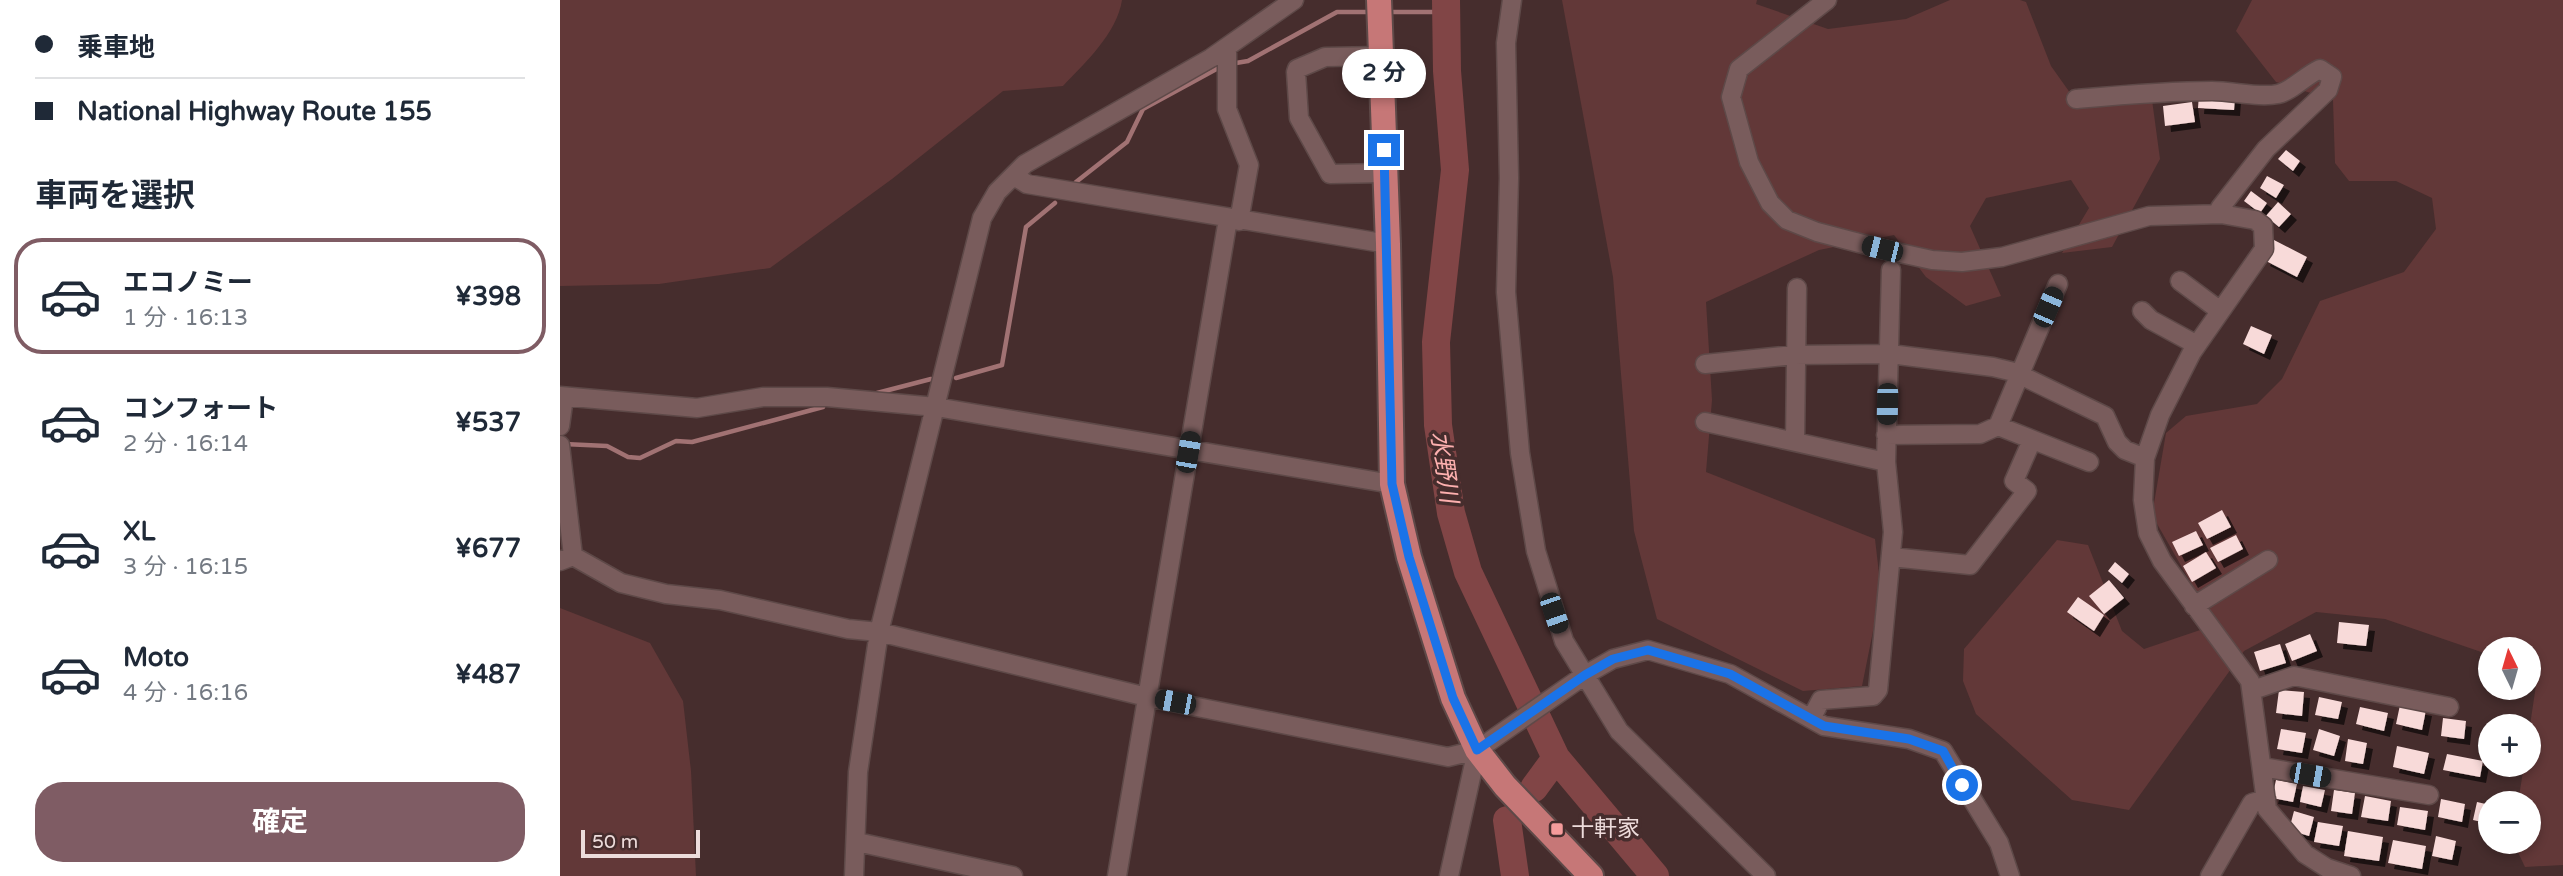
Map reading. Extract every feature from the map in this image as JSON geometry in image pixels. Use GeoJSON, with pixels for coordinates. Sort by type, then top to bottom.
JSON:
{"type":"FeatureCollection","features":[{"type":"Feature","properties":{"kind":"highway"},"geometry":{"type":"LineString","coordinates":[[1379,9],[1388,244],[1392,484],[1409,557],[1453,698],[1485,746],[1505,786],[1591,876]]}},
{"type":"Feature","properties":{"kind":"street"},"geometry":{"type":"LineString","coordinates":[[854,876],[858,772],[879,632],[982,218],[996,192],[1025,164],[1227,48],[1294,0]]}},
{"type":"Feature","properties":{"kind":"street"},"geometry":{"type":"LineString","coordinates":[[1512,0],[1506,43],[1509,178],[1506,292],[1520,453],[1531,526],[1543,576],[1564,641],[1619,731],[1766,876]]}},
{"type":"Feature","properties":{"kind":"street"},"geometry":{"type":"LineString","coordinates":[[1827,0],[1739,69],[1731,97],[1749,162],[1770,203],[1787,220],[1817,232],[1882,249],[1932,260],[1962,262],[2002,257],[2149,216],[2221,214],[2255,220],[2263,226],[2264,249],[2197,345],[2160,415],[2145,458],[2143,500],[2148,533],[2162,561],[2253,690],[2267,809],[2305,854],[2327,868],[2351,876]]}},
{"type":"Feature","properties":{"kind":"street"},"geometry":{"type":"LineString","coordinates":[[1117,876],[1188,452],[1233,220],[1250,164],[1227,109],[1227,48]]}},
{"type":"Feature","properties":{"kind":"street"},"geometry":{"type":"LineString","coordinates":[[1381,56],[1325,57],[1297,69],[1296,72],[1299,118],[1330,174],[1385,173]]}},
{"type":"Feature","properties":{"kind":"street"},"geometry":{"type":"LineString","coordinates":[[2076,99],[2168,91],[2239,91],[2275,95],[2284,92],[2306,75],[2320,69],[2327,72],[2332,77],[2328,90],[2266,149],[2220,208],[2221,214]]}},
{"type":"Feature","properties":{"kind":"street"},"geometry":{"type":"LineString","coordinates":[[1014,176],[1027,184],[1388,244]]}},
{"type":"Feature","properties":{"kind":"street"},"geometry":{"type":"LineString","coordinates":[[1812,717],[1821,701],[1873,696],[1878,690],[1893,520],[1885,462],[1891,270]]}},
{"type":"Feature","properties":{"kind":"street"},"geometry":{"type":"LineString","coordinates":[[2180,281],[2219,310]]}},
{"type":"Feature","properties":{"kind":"street"},"geometry":{"type":"LineString","coordinates":[[1886,435],[1980,434],[1991,432],[1998,426],[2057,284]]}},
{"type":"Feature","properties":{"kind":"street"},"geometry":{"type":"LineString","coordinates":[[1795,442],[1797,288]]}},
{"type":"Feature","properties":{"kind":"street"},"geometry":{"type":"LineString","coordinates":[[2142,311],[2151,320],[2197,345]]}},
{"type":"Feature","properties":{"kind":"street"},"geometry":{"type":"LineString","coordinates":[[1705,364],[1796,355],[1890,354],[1993,367],[2020,374],[2105,416],[2117,442],[2125,450],[2145,458]]}},
{"type":"Feature","properties":{"kind":"street"},"geometry":{"type":"LineString","coordinates":[[560,426],[562,396],[697,408],[775,397],[827,397],[936,407],[1188,452],[1392,484]]}},
{"type":"Feature","properties":{"kind":"street"},"geometry":{"type":"LineString","coordinates":[[1705,422],[1885,462]]}},
{"type":"Feature","properties":{"kind":"street"},"geometry":{"type":"LineString","coordinates":[[1998,426],[2089,462]]}},
{"type":"Feature","properties":{"kind":"street"},"geometry":{"type":"LineString","coordinates":[[1891,557],[1970,565],[2027,491],[2014,481],[2032,440]]}},
{"type":"Feature","properties":{"kind":"street"},"geometry":{"type":"LineString","coordinates":[[561,450],[566,558],[621,583],[666,594],[720,600],[848,629],[879,632],[1147,697],[1448,757],[1485,746],[1585,675],[1613,659],[1648,650],[1730,674],[1824,726],[1909,739],[1943,751],[1999,843],[2010,876]]}},
{"type":"Feature","properties":{"kind":"street"},"geometry":{"type":"LineString","coordinates":[[2194,606],[2268,560]]}},
{"type":"Feature","properties":{"kind":"street"},"geometry":{"type":"LineString","coordinates":[[2253,690],[2294,676],[2449,707]]}},
{"type":"Feature","properties":{"kind":"street"},"geometry":{"type":"LineString","coordinates":[[1449,876],[1485,746]]}},
{"type":"Feature","properties":{"kind":"street"},"geometry":{"type":"LineString","coordinates":[[2262,767],[2429,796]]}},
{"type":"Feature","properties":{"kind":"street"},"geometry":{"type":"LineString","coordinates":[[2210,876],[2252,803],[2266,799]]}},
{"type":"Feature","properties":{"kind":"street"},"geometry":{"type":"LineString","coordinates":[[857,842],[1013,876]]}},
{"type":"Feature","properties":{"kind":"shaded area"},"geometry":{"type":"Polygon","coordinates":[[[560,0],[1122,0],[1107,36],[1063,86],[1003,91],[892,179],[770,268],[659,284],[560,286],[560,0]]]}},
{"type":"Feature","properties":{"kind":"shaded area"},"geometry":{"type":"Polygon","coordinates":[[[1562,0],[1757,0],[1756,4],[1828,29],[1906,19],[1950,0],[2020,0],[2026,2],[2051,66],[2073,97],[2150,85],[2160,159],[2112,247],[2062,253],[2089,208],[2071,180],[1986,198],[1970,226],[2001,296],[1966,306],[1926,277],[1894,235],[1819,250],[1706,302],[1712,400],[1706,472],[1875,539],[1881,591],[1862,686],[1803,691],[1657,619],[1634,531],[1613,277],[1562,0]]]}},
{"type":"Feature","properties":{"kind":"shaded area"},"geometry":{"type":"Polygon","coordinates":[[[2252,0],[2563,0],[2563,865],[2525,867],[2519,854],[2541,854],[2541,791],[2520,791],[2522,777],[2541,777],[2541,714],[2532,714],[2534,700],[2541,700],[2541,637],[2478,637],[2478,651],[2385,619],[2316,612],[2244,651],[2129,810],[2072,800],[1976,714],[1963,681],[1964,649],[2057,540],[2088,545],[2122,631],[2144,649],[2215,625],[2152,515],[2166,433],[2186,416],[2257,404],[2282,379],[2320,301],[2404,272],[2436,229],[2432,198],[2396,181],[2349,181],[2335,163],[2333,100],[2276,82],[2236,31],[2252,0]]]}},
{"type":"Feature","properties":{"kind":"shaded area"},"geometry":{"type":"Polygon","coordinates":[[[560,608],[650,643],[683,701],[691,771],[696,876],[560,876],[560,608]]]}},
{"type":"Feature","properties":{"kind":"building"},"geometry":{"type":"Polygon","coordinates":[[[2199,94],[2235,96],[2234,110],[2198,108],[2199,94]]]}},
{"type":"Feature","properties":{"kind":"building"},"geometry":{"type":"Polygon","coordinates":[[[2192,102],[2195,122],[2165,126],[2163,106],[2192,102]]]}},
{"type":"Feature","properties":{"kind":"building"},"geometry":{"type":"Polygon","coordinates":[[[2286,150],[2300,161],[2293,171],[2278,159],[2286,150]]]}},
{"type":"Feature","properties":{"kind":"building"},"geometry":{"type":"Polygon","coordinates":[[[2267,176],[2284,185],[2276,198],[2260,188],[2267,176]]]}},
{"type":"Feature","properties":{"kind":"building"},"geometry":{"type":"Polygon","coordinates":[[[2251,191],[2267,203],[2260,213],[2244,201],[2251,191]]]}},
{"type":"Feature","properties":{"kind":"building"},"geometry":{"type":"Polygon","coordinates":[[[2278,202],[2291,214],[2279,227],[2266,216],[2278,202]]]}},
{"type":"Feature","properties":{"kind":"building"},"geometry":{"type":"Polygon","coordinates":[[[2274,240],[2307,257],[2297,277],[2264,260],[2274,240]]]}},
{"type":"Feature","properties":{"kind":"building"},"geometry":{"type":"Polygon","coordinates":[[[2251,326],[2272,335],[2264,354],[2243,344],[2251,326]]]}},
{"type":"Feature","properties":{"kind":"building"},"geometry":{"type":"Polygon","coordinates":[[[2222,510],[2231,527],[2207,539],[2198,523],[2222,510]]]}},
{"type":"Feature","properties":{"kind":"building"},"geometry":{"type":"Polygon","coordinates":[[[2196,531],[2203,545],[2179,556],[2172,542],[2196,531]]]}},
{"type":"Feature","properties":{"kind":"building"},"geometry":{"type":"Polygon","coordinates":[[[2236,535],[2243,549],[2218,562],[2210,548],[2236,535]]]}},
{"type":"Feature","properties":{"kind":"building"},"geometry":{"type":"Polygon","coordinates":[[[2206,552],[2216,568],[2192,582],[2183,566],[2206,552]]]}},
{"type":"Feature","properties":{"kind":"building"},"geometry":{"type":"Polygon","coordinates":[[[2115,562],[2129,574],[2122,583],[2108,571],[2115,562]]]}},
{"type":"Feature","properties":{"kind":"building"},"geometry":{"type":"Polygon","coordinates":[[[2109,580],[2124,598],[2104,614],[2089,596],[2109,580]]]}},
{"type":"Feature","properties":{"kind":"building"},"geometry":{"type":"Polygon","coordinates":[[[2078,597],[2104,615],[2094,631],[2067,612],[2078,597]]]}},
{"type":"Feature","properties":{"kind":"building"},"geometry":{"type":"Polygon","coordinates":[[[2339,622],[2369,625],[2366,646],[2337,643],[2339,622]]]}},
{"type":"Feature","properties":{"kind":"building"},"geometry":{"type":"Polygon","coordinates":[[[2310,634],[2317,651],[2292,661],[2285,644],[2310,634]]]}},
{"type":"Feature","properties":{"kind":"building"},"geometry":{"type":"Polygon","coordinates":[[[2280,644],[2286,663],[2260,671],[2254,652],[2280,644]]]}},
{"type":"Feature","properties":{"kind":"building"},"geometry":{"type":"Polygon","coordinates":[[[2279,690],[2304,692],[2302,716],[2276,713],[2279,690]]]}},
{"type":"Feature","properties":{"kind":"building"},"geometry":{"type":"Polygon","coordinates":[[[2319,697],[2342,702],[2338,719],[2315,715],[2319,697]]]}},
{"type":"Feature","properties":{"kind":"building"},"geometry":{"type":"Polygon","coordinates":[[[2400,705],[2426,710],[2422,730],[2396,724],[2400,705]]]}},
{"type":"Feature","properties":{"kind":"building"},"geometry":{"type":"Polygon","coordinates":[[[2360,707],[2388,713],[2384,731],[2356,724],[2360,707]]]}},
{"type":"Feature","properties":{"kind":"building"},"geometry":{"type":"Polygon","coordinates":[[[2443,718],[2466,721],[2464,739],[2441,736],[2443,718]]]}},
{"type":"Feature","properties":{"kind":"building"},"geometry":{"type":"Polygon","coordinates":[[[2281,729],[2306,733],[2302,753],[2277,749],[2281,729]]]}},
{"type":"Feature","properties":{"kind":"building"},"geometry":{"type":"Polygon","coordinates":[[[2319,729],[2340,736],[2334,756],[2313,750],[2319,729]]]}},
{"type":"Feature","properties":{"kind":"building"},"geometry":{"type":"Polygon","coordinates":[[[2348,739],[2367,743],[2363,764],[2345,761],[2348,739]]]}},
{"type":"Feature","properties":{"kind":"building"},"geometry":{"type":"Polygon","coordinates":[[[2397,746],[2429,753],[2424,774],[2393,767],[2397,746]]]}},
{"type":"Feature","properties":{"kind":"building"},"geometry":{"type":"Polygon","coordinates":[[[2447,754],[2478,760],[2478,777],[2443,770],[2447,754]]]}},
{"type":"Feature","properties":{"kind":"building"},"geometry":{"type":"Polygon","coordinates":[[[2276,780],[2297,784],[2293,802],[2272,798],[2276,780]]]}},
{"type":"Feature","properties":{"kind":"building"},"geometry":{"type":"Polygon","coordinates":[[[2303,786],[2325,790],[2321,807],[2300,802],[2303,786]]]}},
{"type":"Feature","properties":{"kind":"building"},"geometry":{"type":"Polygon","coordinates":[[[2334,790],[2355,793],[2352,814],[2331,811],[2334,790]]]}},
{"type":"Feature","properties":{"kind":"building"},"geometry":{"type":"Polygon","coordinates":[[[2365,796],[2391,801],[2388,821],[2361,817],[2365,796]]]}},
{"type":"Feature","properties":{"kind":"building"},"geometry":{"type":"Polygon","coordinates":[[[2441,799],[2465,804],[2462,822],[2438,817],[2441,799]]]}},
{"type":"Feature","properties":{"kind":"building"},"geometry":{"type":"Polygon","coordinates":[[[2477,802],[2478,802],[2478,821],[2473,820],[2477,802]]]}},
{"type":"Feature","properties":{"kind":"building"},"geometry":{"type":"Polygon","coordinates":[[[2400,807],[2428,811],[2425,830],[2397,825],[2400,807]]]}},
{"type":"Feature","properties":{"kind":"building"},"geometry":{"type":"Polygon","coordinates":[[[2294,811],[2314,817],[2309,836],[2289,830],[2294,811]]]}},
{"type":"Feature","properties":{"kind":"building"},"geometry":{"type":"Polygon","coordinates":[[[2318,822],[2343,826],[2339,846],[2314,842],[2318,822]]]}},
{"type":"Feature","properties":{"kind":"building"},"geometry":{"type":"Polygon","coordinates":[[[2348,831],[2383,837],[2379,861],[2344,856],[2348,831]]]}},
{"type":"Feature","properties":{"kind":"building"},"geometry":{"type":"Polygon","coordinates":[[[2436,836],[2456,841],[2452,860],[2432,856],[2436,836]]]}},
{"type":"Feature","properties":{"kind":"building"},"geometry":{"type":"Polygon","coordinates":[[[2393,840],[2426,846],[2422,869],[2388,863],[2393,840]]]}},
{"type":"Feature","properties":{"kind":"waterway","name":"水野川"},"geometry":{"type":"LineString","coordinates":[[1446,0],[1447,71],[1455,170],[1436,342],[1438,425],[1451,513],[1468,572],[1556,758],[1655,876]]}},
{"type":"Feature","properties":{"kind":"waterway"},"geometry":{"type":"LineString","coordinates":[[1230,64],[1248,61],[1337,12],[1370,12]]}},
{"type":"Feature","properties":{"kind":"waterway"},"geometry":{"type":"LineString","coordinates":[[1386,12],[1446,12]]}},
{"type":"Feature","properties":{"kind":"waterway"},"geometry":{"type":"LineString","coordinates":[[1076,182],[1127,142],[1143,109],[1222,66]]}},
{"type":"Feature","properties":{"kind":"waterway"},"geometry":{"type":"LineString","coordinates":[[956,378],[1002,365],[1026,227],[1055,203]]}},
{"type":"Feature","properties":{"kind":"waterway"},"geometry":{"type":"LineString","coordinates":[[877,393],[931,379]]}},
{"type":"Feature","properties":{"kind":"waterway"},"geometry":{"type":"LineString","coordinates":[[564,444],[607,446],[628,457],[640,458],[676,441],[692,442],[823,407]]}},
{"type":"Feature","properties":{"kind":"waterway"},"geometry":{"type":"LineString","coordinates":[[1534,788],[1556,758]]}},
{"type":"Feature","properties":{"kind":"waterway"},"geometry":{"type":"LineString","coordinates":[[1507,820],[1515,876]]}},
{"type":"Feature","properties":{"kind":"place","name":"十軒家"},"geometry":{"type":"Point","coordinates":[1557,829]}},
{"type":"Feature","properties":{"kind":"route"},"geometry":{"type":"LineString","coordinates":[[1384,150],[1392,484],[1409,557],[1453,698],[1477,750],[1585,675],[1613,659],[1648,650],[1730,674],[1824,726],[1927,743],[1943,751],[1962,785]]}}]}
